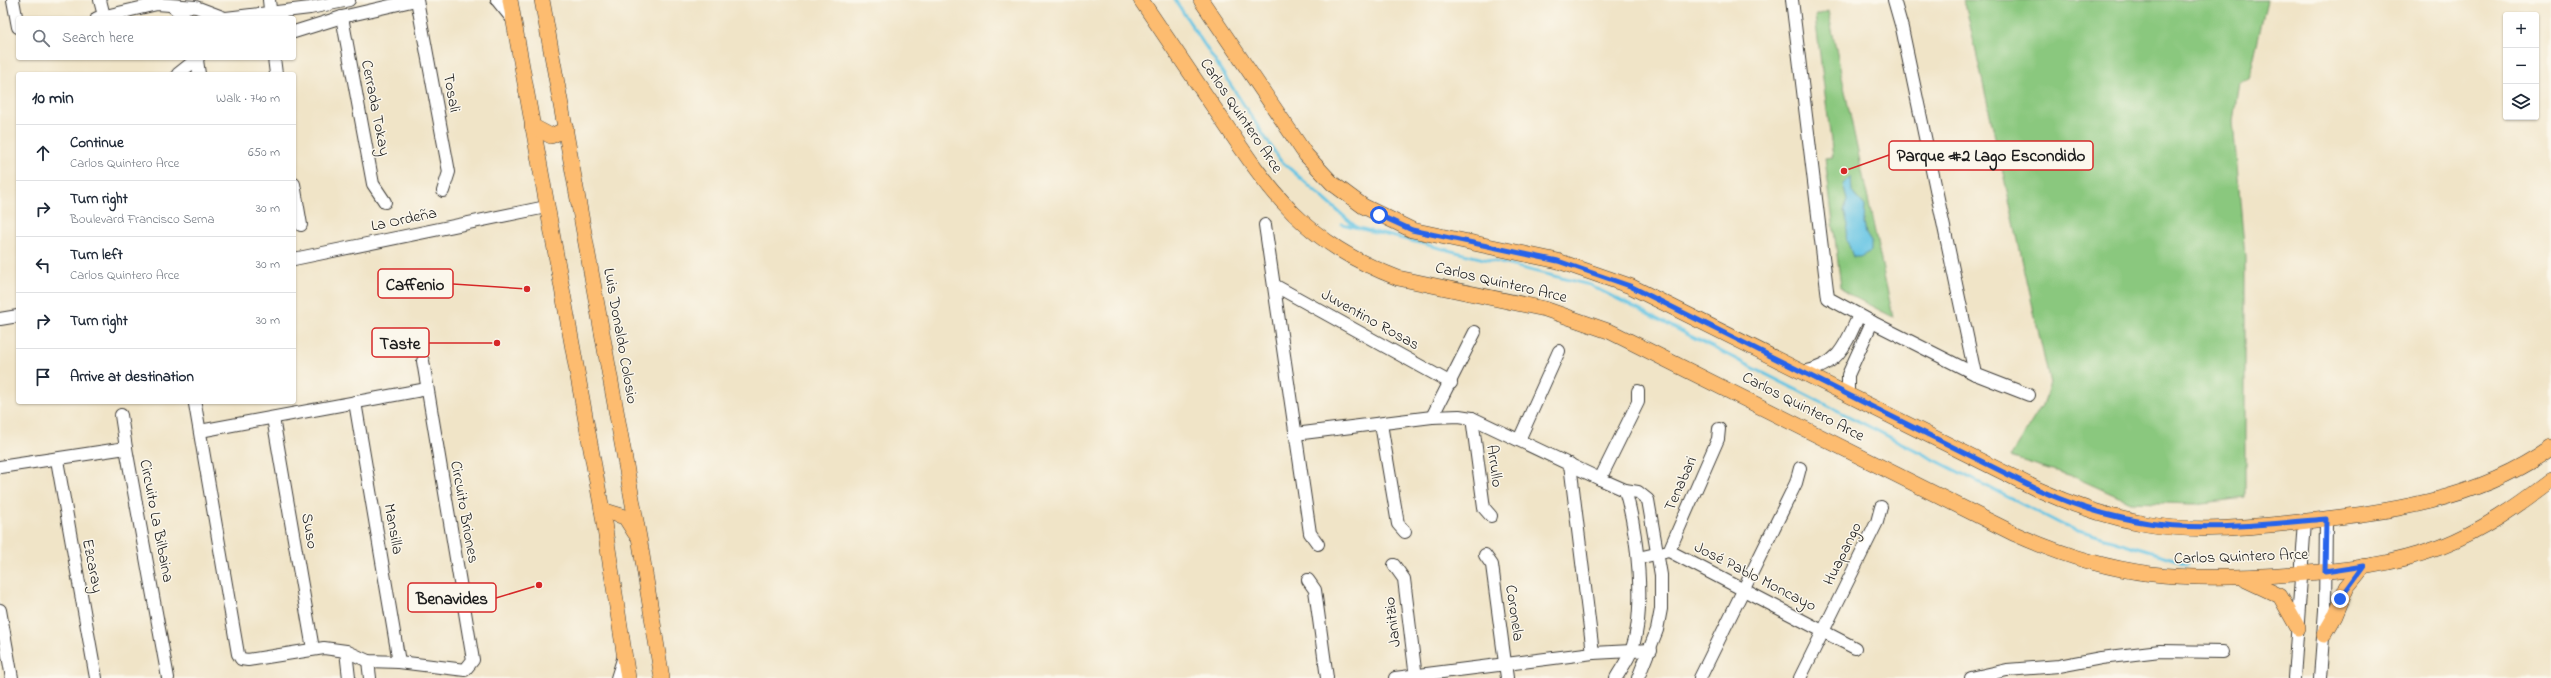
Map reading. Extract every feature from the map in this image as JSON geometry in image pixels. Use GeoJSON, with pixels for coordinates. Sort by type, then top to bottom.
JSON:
{"type":"FeatureCollection","features":[{"type":"Feature","properties":{"kind":"main road"},"geometry":{"type":"LineString","coordinates":[[510,0],[546,207],[602,510],[628,678]]}},
{"type":"Feature","properties":{"kind":"main road","name":"Luis Donaldo Colosio"},"geometry":{"type":"LineString","coordinates":[[542,0],[640,543],[662,678]]}},
{"type":"Feature","properties":{"kind":"main road","name":"Carlos Quintero Arce"},"geometry":{"type":"LineString","coordinates":[[1141,0],[1268,187],[1299,220],[1336,248],[1356,260],[1398,278],[1545,310],[1611,332],[2015,534],[2076,559],[2139,574],[2178,578],[2242,578],[2325,572],[2364,566],[2416,555],[2466,536],[2513,510],[2551,480]]}},
{"type":"Feature","properties":{"kind":"main road","name":"Carlos Quintero Arce"},"geometry":{"type":"LineString","coordinates":[[1201,0],[1306,155],[1332,183],[1363,206],[1412,230],[1558,261],[1601,275],[1664,302],[2037,489],[2091,511],[2119,519],[2175,528],[2262,526],[2404,509],[2453,496],[2498,478],[2551,448]]}},
{"type":"Feature","properties":{"kind":"main road"},"geometry":{"type":"LineString","coordinates":[[532,126],[551,136],[566,129]]}},
{"type":"Feature","properties":{"kind":"main road"},"geometry":{"type":"LineString","coordinates":[[602,510],[625,517],[630,522],[640,543]]}},
{"type":"Feature","properties":{"kind":"main road"},"geometry":{"type":"LineString","coordinates":[[2324,635],[2347,587],[2364,566]]}},
{"type":"Feature","properties":{"kind":"main road"},"geometry":{"type":"LineString","coordinates":[[2242,578],[2280,596],[2298,628]]}},
{"type":"Feature","properties":{"kind":"street"},"geometry":{"type":"LineString","coordinates":[[13,0],[16,16]]}},
{"type":"Feature","properties":{"kind":"street"},"geometry":{"type":"LineString","coordinates":[[100,0],[101,16]]}},
{"type":"Feature","properties":{"kind":"street"},"geometry":{"type":"LineString","coordinates":[[269,0],[271,15]]}},
{"type":"Feature","properties":{"kind":"street"},"geometry":{"type":"LineString","coordinates":[[256,16],[271,15],[347,0]]}},
{"type":"Feature","properties":{"kind":"street"},"geometry":{"type":"LineString","coordinates":[[296,31],[342,17],[416,0]]}},
{"type":"Feature","properties":{"kind":"street","name":"Tosali"},"geometry":{"type":"LineString","coordinates":[[416,0],[449,172],[443,191]]}},
{"type":"Feature","properties":{"kind":"street"},"geometry":{"type":"LineString","coordinates":[[497,0],[515,23]]}},
{"type":"Feature","properties":{"kind":"street"},"geometry":{"type":"LineString","coordinates":[[1792,0],[1828,295],[1831,300],[1975,374],[2029,395]]}},
{"type":"Feature","properties":{"kind":"street"},"geometry":{"type":"LineString","coordinates":[[1894,0],[1902,28],[1975,374]]}},
{"type":"Feature","properties":{"kind":"street"},"geometry":{"type":"LineString","coordinates":[[105,16],[149,5],[196,8],[220,16]]}},
{"type":"Feature","properties":{"kind":"street"},"geometry":{"type":"LineString","coordinates":[[172,6],[184,16]]}},
{"type":"Feature","properties":{"kind":"street","name":"Cerrada Tokay"},"geometry":{"type":"LineString","coordinates":[[342,17],[373,184],[385,202]]}},
{"type":"Feature","properties":{"kind":"street"},"geometry":{"type":"LineString","coordinates":[[181,72],[196,60]]}},
{"type":"Feature","properties":{"kind":"street"},"geometry":{"type":"LineString","coordinates":[[197,60],[199,72]]}},
{"type":"Feature","properties":{"kind":"street"},"geometry":{"type":"LineString","coordinates":[[274,60],[276,72]]}},
{"type":"Feature","properties":{"kind":"street"},"geometry":{"type":"LineString","coordinates":[[296,198],[300,225]]}},
{"type":"Feature","properties":{"kind":"street","name":"La Ordeña"},"geometry":{"type":"LineString","coordinates":[[296,259],[546,207]]}},
{"type":"Feature","properties":{"kind":"street"},"geometry":{"type":"LineString","coordinates":[[1265,225],[1310,533],[1318,544]]}},
{"type":"Feature","properties":{"kind":"street","name":"Juventino Rosas"},"geometry":{"type":"LineString","coordinates":[[1274,285],[1450,383]]}},
{"type":"Feature","properties":{"kind":"street"},"geometry":{"type":"LineString","coordinates":[[1803,372],[1828,365],[1844,347],[1859,315]]}},
{"type":"Feature","properties":{"kind":"street"},"geometry":{"type":"LineString","coordinates":[[0,319],[16,316]]}},
{"type":"Feature","properties":{"kind":"street"},"geometry":{"type":"LineString","coordinates":[[1848,394],[1848,375],[1857,352],[1872,322]]}},
{"type":"Feature","properties":{"kind":"street"},"geometry":{"type":"LineString","coordinates":[[1432,417],[1475,332]]}},
{"type":"Feature","properties":{"kind":"street"},"geometry":{"type":"LineString","coordinates":[[1844,347],[1857,352]]}},
{"type":"Feature","properties":{"kind":"street"},"geometry":{"type":"LineString","coordinates":[[1519,440],[1559,351]]}},
{"type":"Feature","properties":{"kind":"street","name":"Circuito Briones"},"geometry":{"type":"LineString","coordinates":[[200,431],[239,656],[248,660],[313,649],[346,652],[368,662],[399,662],[458,671],[465,670],[473,660],[422,361]]}},
{"type":"Feature","properties":{"kind":"street"},"geometry":{"type":"LineString","coordinates":[[195,404],[200,431],[427,389]]}},
{"type":"Feature","properties":{"kind":"street"},"geometry":{"type":"LineString","coordinates":[[1600,479],[1638,402],[1638,391]]}},
{"type":"Feature","properties":{"kind":"street","name":"Mansilla"},"geometry":{"type":"LineString","coordinates":[[355,402],[399,662]]}},
{"type":"Feature","properties":{"kind":"street"},"geometry":{"type":"LineString","coordinates":[[121,415],[126,448]]}},
{"type":"Feature","properties":{"kind":"street"},"geometry":{"type":"LineString","coordinates":[[1295,434],[1432,417],[1460,416],[1472,418],[1600,479],[1626,490],[1638,492],[1648,500],[1661,575],[1661,609],[1651,650],[1638,678]]}},
{"type":"Feature","properties":{"kind":"street","name":"Suso"},"geometry":{"type":"LineString","coordinates":[[273,418],[313,649]]}},
{"type":"Feature","properties":{"kind":"street","name":"Arrullo"},"geometry":{"type":"LineString","coordinates":[[1472,418],[1484,508],[1491,516]]}},
{"type":"Feature","properties":{"kind":"street"},"geometry":{"type":"LineString","coordinates":[[1381,424],[1398,524],[1404,532]]}},
{"type":"Feature","properties":{"kind":"street","name":"Tenabari"},"geometry":{"type":"LineString","coordinates":[[1669,551],[1718,439],[1719,429]]}},
{"type":"Feature","properties":{"kind":"street","name":"Circuito La Bilbaina"},"geometry":{"type":"LineString","coordinates":[[0,467],[57,460],[126,448],[168,678]]}},
{"type":"Feature","properties":{"kind":"street","name":"Ezcaray"},"geometry":{"type":"LineString","coordinates":[[57,460],[96,678]]}},
{"type":"Feature","properties":{"kind":"street"},"geometry":{"type":"LineString","coordinates":[[1570,464],[1593,653]]}},
{"type":"Feature","properties":{"kind":"street"},"geometry":{"type":"LineString","coordinates":[[1700,678],[1796,482],[1800,468]]}},
{"type":"Feature","properties":{"kind":"street"},"geometry":{"type":"LineString","coordinates":[[1616,678],[1632,651],[1639,594],[1638,558],[1626,490]]}},
{"type":"Feature","properties":{"kind":"street","name":"Huapango"},"geometry":{"type":"LineString","coordinates":[[1800,678],[1877,522],[1881,507]]}},
{"type":"Feature","properties":{"kind":"street"},"geometry":{"type":"LineString","coordinates":[[2320,678],[2324,635],[2326,519]]}},
{"type":"Feature","properties":{"kind":"street"},"geometry":{"type":"LineString","coordinates":[[2294,678],[2303,573],[2305,521]]}},
{"type":"Feature","properties":{"kind":"street","name":"José Pablo Moncayo"},"geometry":{"type":"LineString","coordinates":[[1638,558],[1669,551],[1855,648]]}},
{"type":"Feature","properties":{"kind":"street","name":"Coronela"},"geometry":{"type":"LineString","coordinates":[[1485,555],[1492,565],[1508,678]]}},
{"type":"Feature","properties":{"kind":"street","name":"Janitzio"},"geometry":{"type":"LineString","coordinates":[[1394,564],[1404,579],[1416,677]]}},
{"type":"Feature","properties":{"kind":"street"},"geometry":{"type":"LineString","coordinates":[[1308,580],[1315,590],[1327,678]]}},
{"type":"Feature","properties":{"kind":"street"},"geometry":{"type":"LineString","coordinates":[[0,610],[12,678]]}},
{"type":"Feature","properties":{"kind":"street"},"geometry":{"type":"LineString","coordinates":[[1395,678],[1416,677],[1593,653],[1651,650]]}},
{"type":"Feature","properties":{"kind":"street"},"geometry":{"type":"LineString","coordinates":[[1971,678],[2007,670],[2059,666],[2101,658],[2160,651],[2223,652]]}},
{"type":"Feature","properties":{"kind":"street"},"geometry":{"type":"LineString","coordinates":[[346,652],[349,678]]}},
{"type":"Feature","properties":{"kind":"street"},"geometry":{"type":"LineString","coordinates":[[617,678],[624,655]]}},
{"type":"Feature","properties":{"kind":"street"},"geometry":{"type":"LineString","coordinates":[[368,662],[370,678]]}},
{"type":"Feature","properties":{"kind":"green space"},"geometry":{"type":"Polygon","coordinates":[[[1963,0],[2267,0],[2249,79],[2239,82],[2233,121],[2245,257],[2245,498],[2193,504],[2130,502],[2072,476],[2010,457],[2042,405],[2050,384],[1966,7],[1963,0]]]}},
{"type":"Feature","properties":{"kind":"green space"},"geometry":{"type":"Polygon","coordinates":[[[1828,11],[1893,317],[1846,293],[1841,287],[1825,158],[1833,157],[1815,16],[1828,11]]]}},
{"type":"Feature","properties":{"kind":"water"},"geometry":{"type":"Polygon","coordinates":[[[1851,177],[1852,192],[1865,206],[1864,223],[1866,234],[1871,242],[1871,251],[1860,257],[1853,257],[1846,237],[1848,225],[1844,211],[1847,200],[1843,184],[1851,177]]]}},
{"type":"Feature","properties":{"kind":"waterway"},"geometry":{"type":"LineString","coordinates":[[1175,0],[1280,160],[1356,227]]}},
{"type":"Feature","properties":{"kind":"waterway"},"geometry":{"type":"LineString","coordinates":[[1342,224],[1590,285],[2065,526],[2188,563]]}},
{"type":"Feature","properties":{"kind":"place","name":"Parque #2 Lago Escondido"},"geometry":{"type":"Point","coordinates":[1844,171]}},
{"type":"Feature","properties":{"kind":"place","name":"Caffenio"},"geometry":{"type":"Point","coordinates":[527,289]}},
{"type":"Feature","properties":{"kind":"place","name":"Taste"},"geometry":{"type":"Point","coordinates":[497,343]}},
{"type":"Feature","properties":{"kind":"place","name":"Benavides"},"geometry":{"type":"Point","coordinates":[539,585]}},
{"type":"Feature","properties":{"kind":"route"},"geometry":{"type":"LineString","coordinates":[[1379,215],[1412,230],[1558,261],[1594,272],[1630,286],[2037,489],[2091,511],[2119,519],[2175,528],[2262,526],[2326,519],[2325,572],[2364,566],[2347,587],[2340,599]]}}]}
